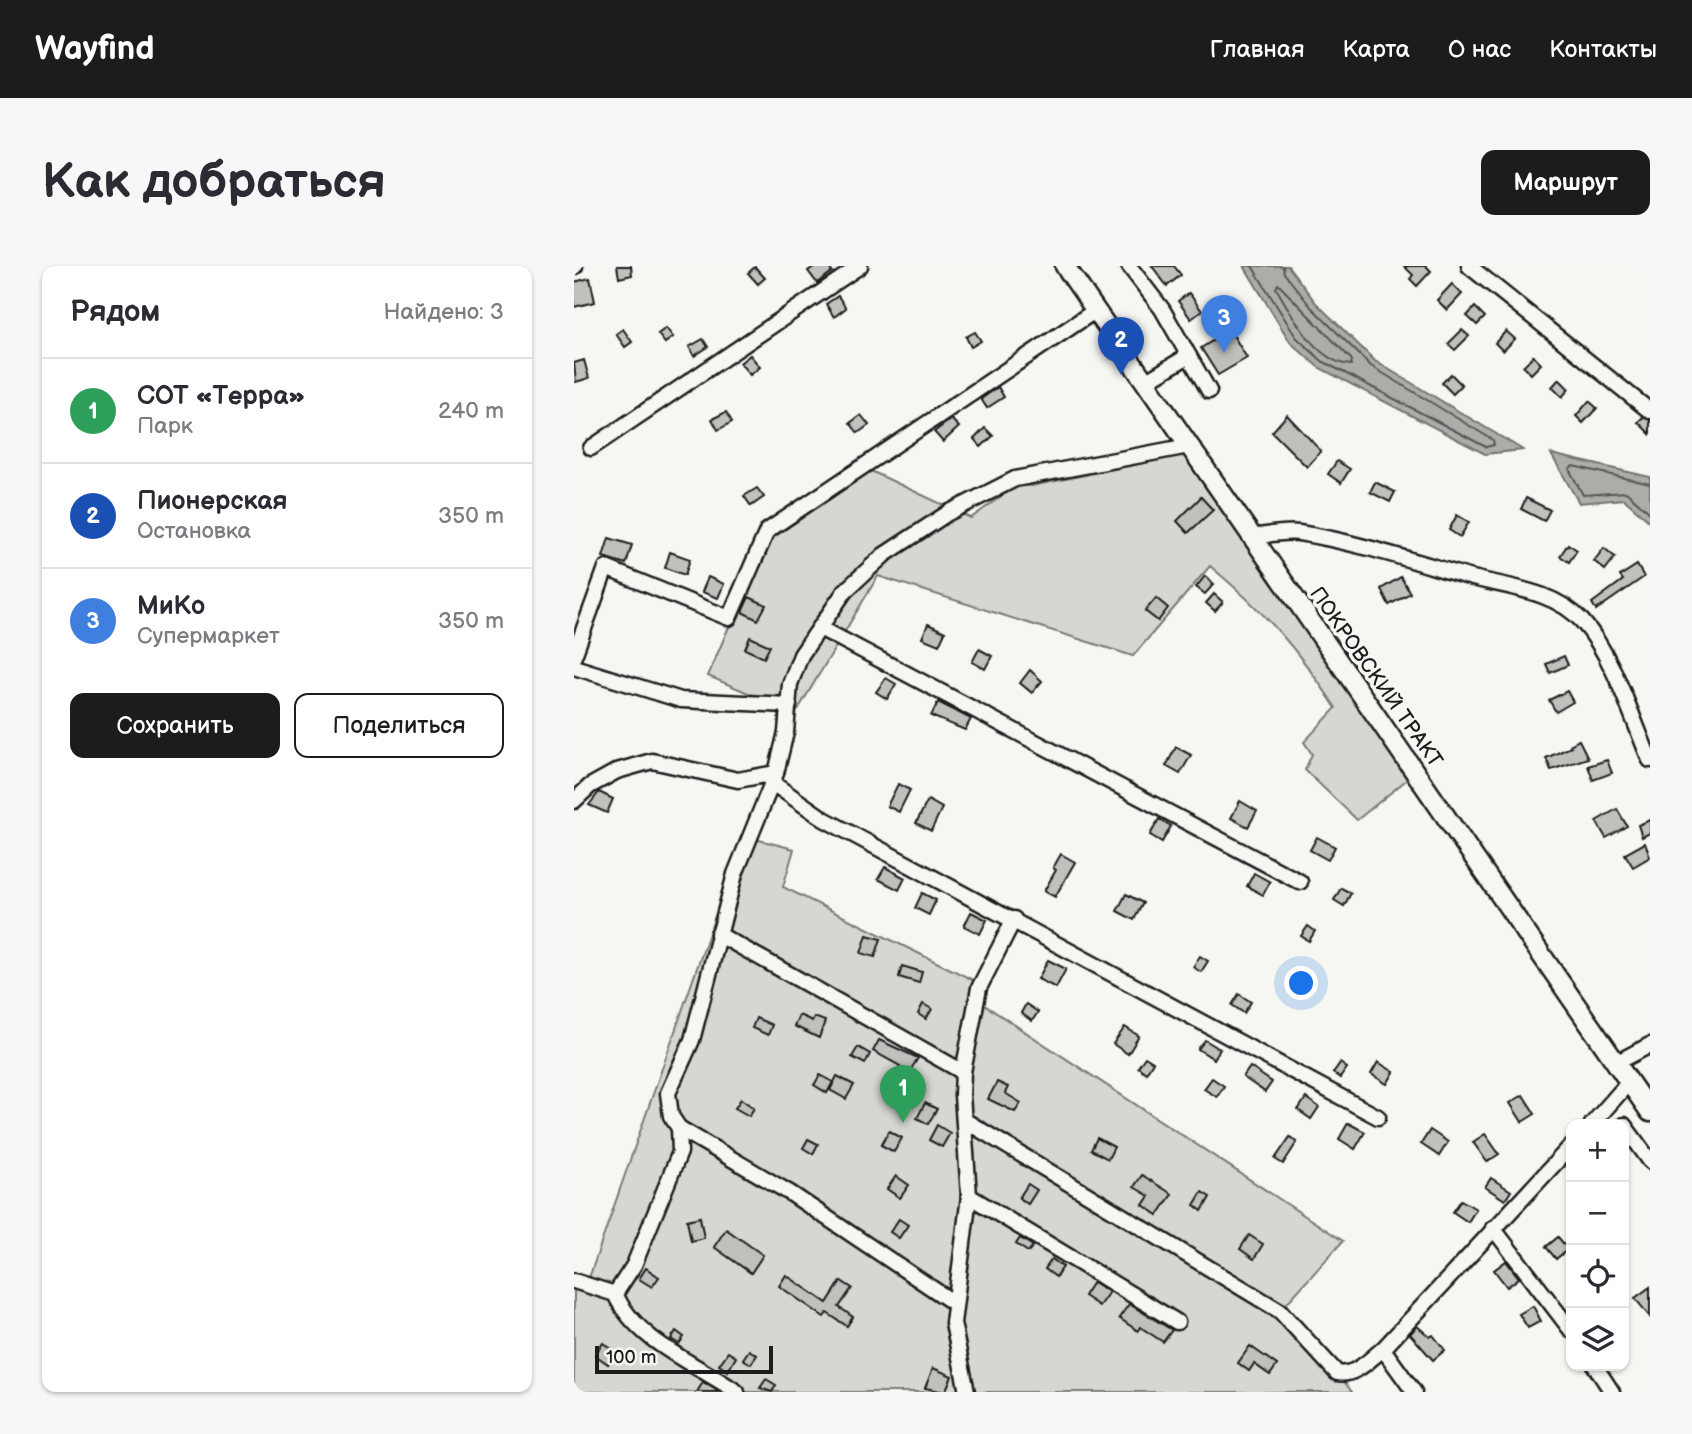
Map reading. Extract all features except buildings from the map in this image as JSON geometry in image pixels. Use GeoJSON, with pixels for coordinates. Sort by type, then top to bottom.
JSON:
{"type":"FeatureCollection","features":[{"type":"Feature","properties":{"kind":"main road","name":"ПОКРОВСКИЙ ТРАКТ"},"geometry":{"type":"LineString","coordinates":[[1065,266],[1650,1112]]}},
{"type":"Feature","properties":{"kind":"street"},"geometry":{"type":"LineString","coordinates":[[591,448],[860,266]]}},
{"type":"Feature","properties":{"kind":"street"},"geometry":{"type":"LineString","coordinates":[[1129,266],[1162,309],[1209,391]]}},
{"type":"Feature","properties":{"kind":"street"},"geometry":{"type":"LineString","coordinates":[[1469,266],[1650,411]]}},
{"type":"Feature","properties":{"kind":"street"},"geometry":{"type":"LineString","coordinates":[[574,656],[606,568],[729,618],[768,531],[1096,310]]}},
{"type":"Feature","properties":{"kind":"street"},"geometry":{"type":"LineString","coordinates":[[1145,382],[1188,356]]}},
{"type":"Feature","properties":{"kind":"street"},"geometry":{"type":"LineString","coordinates":[[615,1294],[634,1265],[677,1160],[681,1141],[679,1128],[671,1116],[668,1093],[692,1040],[735,874],[773,778],[786,732],[790,684],[797,665],[820,628],[845,592],[884,555],[993,489],[1015,479],[1189,446]]}},
{"type":"Feature","properties":{"kind":"street"},"geometry":{"type":"LineString","coordinates":[[1252,537],[1296,532],[1389,552],[1467,577],[1521,586],[1554,603],[1581,620],[1601,649],[1650,760]]}},
{"type":"Feature","properties":{"kind":"street"},"geometry":{"type":"LineString","coordinates":[[820,628],[1300,882]]}},
{"type":"Feature","properties":{"kind":"street"},"geometry":{"type":"LineString","coordinates":[[574,667],[681,700],[789,705]]}},
{"type":"Feature","properties":{"kind":"street"},"geometry":{"type":"LineString","coordinates":[[574,800],[590,786],[617,771],[652,761],[738,780],[773,778],[824,819],[1378,1117]]}},
{"type":"Feature","properties":{"kind":"street"},"geometry":{"type":"LineString","coordinates":[[967,1392],[954,1340],[954,1303],[969,1196],[963,1072],[979,988],[1014,919]]}},
{"type":"Feature","properties":{"kind":"street"},"geometry":{"type":"LineString","coordinates":[[718,934],[963,1072]]}},
{"type":"Feature","properties":{"kind":"street"},"geometry":{"type":"LineString","coordinates":[[1616,1063],[1650,1045]]}},
{"type":"Feature","properties":{"kind":"street"},"geometry":{"type":"LineString","coordinates":[[1597,1119],[1629,1082]]}},
{"type":"Feature","properties":{"kind":"street"},"geometry":{"type":"LineString","coordinates":[[1610,1106],[1620,1119]]}},
{"type":"Feature","properties":{"kind":"street"},"geometry":{"type":"LineString","coordinates":[[964,1120],[1280,1311],[1337,1373],[1352,1373],[1383,1349],[1566,1151]]}},
{"type":"Feature","properties":{"kind":"street"},"geometry":{"type":"LineString","coordinates":[[679,1128],[790,1194],[954,1303]]}},
{"type":"Feature","properties":{"kind":"street"},"geometry":{"type":"LineString","coordinates":[[1629,1132],[1650,1161]]}},
{"type":"Feature","properties":{"kind":"street"},"geometry":{"type":"LineString","coordinates":[[969,1196],[1177,1322]]}},
{"type":"Feature","properties":{"kind":"street"},"geometry":{"type":"LineString","coordinates":[[1493,1228],[1566,1323]]}},
{"type":"Feature","properties":{"kind":"street"},"geometry":{"type":"LineString","coordinates":[[574,1282],[615,1294],[638,1328],[737,1392]]}},
{"type":"Feature","properties":{"kind":"street"},"geometry":{"type":"LineString","coordinates":[[1383,1349],[1414,1392]]}},
{"type":"Feature","properties":{"kind":"street"},"geometry":{"type":"LineString","coordinates":[[1598,1371],[1612,1392]]}},
{"type":"Feature","properties":{"kind":"shaded area"},"geometry":{"type":"Polygon","coordinates":[[[1186,454],[1410,777],[1357,820],[1305,770],[1312,754],[1304,742],[1336,708],[1308,667],[1279,632],[1210,566],[1133,656],[878,576],[796,713],[708,676],[764,544],[871,471],[971,518],[1017,485],[1032,486],[1186,454]]]}},
{"type":"Feature","properties":{"kind":"shaded area"},"geometry":{"type":"Polygon","coordinates":[[[743,836],[794,849],[783,887],[973,980],[983,1004],[1343,1241],[1286,1304],[1352,1392],[574,1392],[574,1276],[589,1278],[743,836]]]}},
{"type":"Feature","properties":{"kind":"water"},"geometry":{"type":"Polygon","coordinates":[[[1244,266],[1288,266],[1316,303],[1375,361],[1523,450],[1485,454],[1318,367],[1290,342],[1244,266]]]}},
{"type":"Feature","properties":{"kind":"water"},"geometry":{"type":"Polygon","coordinates":[[[1551,454],[1650,477],[1650,522],[1624,499],[1579,503],[1551,454]]]}},
{"type":"Feature","properties":{"kind":"place","name":"МиКо"},"geometry":{"type":"Point","coordinates":[1224,353]}},
{"type":"Feature","properties":{"kind":"place","name":"Пионерская"},"geometry":{"type":"Point","coordinates":[1121,375]}},
{"type":"Feature","properties":{"kind":"place","name":"СОТ «Терра»"},"geometry":{"type":"Point","coordinates":[903,1123]}}]}
